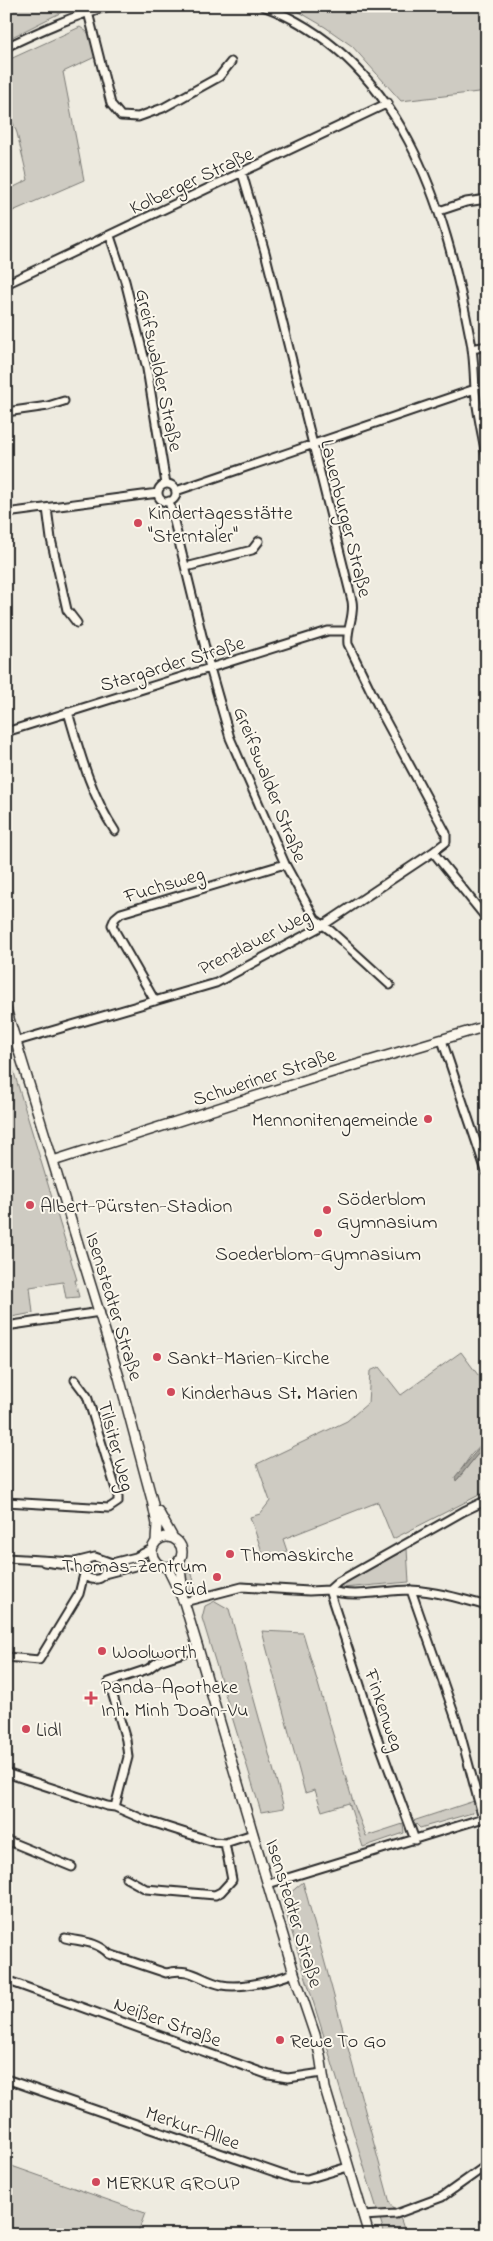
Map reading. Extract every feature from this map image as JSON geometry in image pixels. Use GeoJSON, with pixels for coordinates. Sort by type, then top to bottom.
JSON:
{"type":"FeatureCollection","features":[{"type":"Feature","properties":{"kind":"street"},"geometry":{"type":"LineString","coordinates":[[6,47],[88,12],[110,6]]}},
{"type":"Feature","properties":{"kind":"street"},"geometry":{"type":"LineString","coordinates":[[263,6],[283,14],[327,40],[353,63],[388,103],[419,159],[439,211],[464,306],[472,349],[475,389],[487,461]]}},
{"type":"Feature","properties":{"kind":"street"},"geometry":{"type":"LineString","coordinates":[[88,12],[111,104],[121,116],[138,118],[163,108],[219,78],[230,62]]}},
{"type":"Feature","properties":{"kind":"street","name":"Kolberger Straße"},"geometry":{"type":"LineString","coordinates":[[6,284],[242,174],[388,103]]}},
{"type":"Feature","properties":{"kind":"street","name":"Lauenburger Straße"},"geometry":{"type":"LineString","coordinates":[[242,174],[264,252],[352,601],[353,613],[348,631],[348,644],[354,660],[446,833],[446,842],[433,852]]}},
{"type":"Feature","properties":{"kind":"street"},"geometry":{"type":"LineString","coordinates":[[439,211],[466,202],[487,199]]}},
{"type":"Feature","properties":{"kind":"street","name":"Greifswalder Straße"},"geometry":{"type":"LineString","coordinates":[[110,236],[125,281],[147,369],[166,484]]}},
{"type":"Feature","properties":{"kind":"street"},"geometry":{"type":"LineString","coordinates":[[472,349],[487,346]]}},
{"type":"Feature","properties":{"kind":"street"},"geometry":{"type":"LineString","coordinates":[[176,491],[475,389]]}},
{"type":"Feature","properties":{"kind":"street"},"geometry":{"type":"LineString","coordinates":[[6,412],[48,406],[64,401]]}},
{"type":"Feature","properties":{"kind":"street"},"geometry":{"type":"LineString","coordinates":[[166,484],[173,486],[176,491],[175,497],[169,501],[163,500],[158,493],[160,487],[166,484]]}},
{"type":"Feature","properties":{"kind":"street"},"geometry":{"type":"LineString","coordinates":[[6,513],[158,493]]}},
{"type":"Feature","properties":{"kind":"street","name":"Greifswalder Straße"},"geometry":{"type":"LineString","coordinates":[[169,501],[210,668],[230,738],[285,864],[314,919],[331,931],[390,985]]}},
{"type":"Feature","properties":{"kind":"street"},"geometry":{"type":"LineString","coordinates":[[47,508],[67,610],[77,623]]}},
{"type":"Feature","properties":{"kind":"street"},"geometry":{"type":"LineString","coordinates":[[186,567],[252,550],[259,541]]}},
{"type":"Feature","properties":{"kind":"street","name":"Stargarder Straße"},"geometry":{"type":"LineString","coordinates":[[6,732],[328,631],[348,631]]}},
{"type":"Feature","properties":{"kind":"street"},"geometry":{"type":"LineString","coordinates":[[68,712],[86,772],[102,812],[115,831]]}},
{"type":"Feature","properties":{"kind":"street"},"geometry":{"type":"LineString","coordinates":[[433,852],[487,919]]}},
{"type":"Feature","properties":{"kind":"street","name":"Prenzlauer Weg"},"geometry":{"type":"LineString","coordinates":[[17,1041],[216,983],[322,926],[433,852]]}},
{"type":"Feature","properties":{"kind":"street","name":"Fuchsweg"},"geometry":{"type":"LineString","coordinates":[[155,1001],[112,925],[115,918],[121,913],[285,864]]}},
{"type":"Feature","properties":{"kind":"street","name":"Isenstedter Straße"},"geometry":{"type":"LineString","coordinates":[[6,1008],[119,1377],[152,1500],[157,1524],[154,1545]]}},
{"type":"Feature","properties":{"kind":"street","name":"Schweriner Straße"},"geometry":{"type":"LineString","coordinates":[[53,1161],[320,1076],[487,1026]]}},
{"type":"Feature","properties":{"kind":"street"},"geometry":{"type":"LineString","coordinates":[[442,1040],[487,1174]]}},
{"type":"Feature","properties":{"kind":"street"},"geometry":{"type":"LineString","coordinates":[[6,1326],[100,1312]]}},
{"type":"Feature","properties":{"kind":"street","name":"Tilsiter Weg"},"geometry":{"type":"LineString","coordinates":[[6,1502],[108,1508],[118,1502],[118,1496],[87,1396],[75,1380]]}},
{"type":"Feature","properties":{"kind":"street","name":"Isenstedter Straße"},"geometry":{"type":"LineString","coordinates":[[152,1500],[173,1538]]}},
{"type":"Feature","properties":{"kind":"street"},"geometry":{"type":"LineString","coordinates":[[329,1590],[338,1582],[447,1520],[487,1500]]}},
{"type":"Feature","properties":{"kind":"street"},"geometry":{"type":"LineString","coordinates":[[6,1558],[39,1561],[86,1560],[95,1557],[112,1564],[121,1562],[154,1545],[165,1537],[173,1538],[182,1548],[179,1561],[175,1565],[167,1567],[157,1564],[139,1565],[104,1574]]}},
{"type":"Feature","properties":{"kind":"street"},"geometry":{"type":"LineString","coordinates":[[154,1545],[153,1559],[157,1564]]}},
{"type":"Feature","properties":{"kind":"street"},"geometry":{"type":"LineString","coordinates":[[79,1594],[86,1560]]}},
{"type":"Feature","properties":{"kind":"street"},"geometry":{"type":"LineString","coordinates":[[39,1561],[54,1565],[74,1566],[93,1580]]}},
{"type":"Feature","properties":{"kind":"street"},"geometry":{"type":"LineString","coordinates":[[6,1657],[39,1660],[79,1594],[93,1580],[101,1578],[104,1574],[106,1570],[103,1561]]}},
{"type":"Feature","properties":{"kind":"street","name":"Isenstedter Straße"},"geometry":{"type":"LineString","coordinates":[[179,1561],[184,1602]]}},
{"type":"Feature","properties":{"kind":"street","name":"Isenstedter Straße"},"geometry":{"type":"LineString","coordinates":[[167,1567],[184,1602],[198,1648],[294,1974],[318,2045],[322,2073],[369,2235]]}},
{"type":"Feature","properties":{"kind":"street"},"geometry":{"type":"LineString","coordinates":[[184,1602],[202,1599],[242,1587],[308,1591],[329,1590],[342,1594],[411,1590],[487,1606]]}},
{"type":"Feature","properties":{"kind":"street","name":"Finkenweg"},"geometry":{"type":"LineString","coordinates":[[329,1590],[376,1737],[415,1840]]}},
{"type":"Feature","properties":{"kind":"street"},"geometry":{"type":"LineString","coordinates":[[268,1884],[485,1817],[458,1725],[411,1590]]}},
{"type":"Feature","properties":{"kind":"street"},"geometry":{"type":"LineString","coordinates":[[115,1807],[128,1757],[126,1740],[109,1682],[148,1669],[159,1661],[198,1648]]}},
{"type":"Feature","properties":{"kind":"street"},"geometry":{"type":"LineString","coordinates":[[6,1773],[115,1807],[145,1820],[225,1843],[253,1834]]}},
{"type":"Feature","properties":{"kind":"street"},"geometry":{"type":"LineString","coordinates":[[6,1840],[72,1867]]}},
{"type":"Feature","properties":{"kind":"street"},"geometry":{"type":"LineString","coordinates":[[126,1878],[146,1889],[219,1893],[232,1880],[225,1843]]}},
{"type":"Feature","properties":{"kind":"street"},"geometry":{"type":"LineString","coordinates":[[65,1938],[89,1943],[103,1948],[109,1954],[166,1973],[176,1970],[201,1976],[223,1986],[265,1982],[294,1974]]}},
{"type":"Feature","properties":{"kind":"street","name":"Neißer Straße"},"geometry":{"type":"LineString","coordinates":[[6,1980],[269,2075],[288,2078],[322,2073]]}},
{"type":"Feature","properties":{"kind":"street","name":"Merkur-Allee"},"geometry":{"type":"LineString","coordinates":[[6,2079],[292,2178],[307,2179],[348,2167]]}},
{"type":"Feature","properties":{"kind":"street"},"geometry":{"type":"LineString","coordinates":[[363,2216],[396,2214],[442,2197],[487,2165]]}},
{"type":"Feature","properties":{"kind":"shaded area"},"geometry":{"type":"Polygon","coordinates":[[[6,6],[74,6],[6,40],[6,6]]]}},
{"type":"Feature","properties":{"kind":"shaded area"},"geometry":{"type":"Polygon","coordinates":[[[289,6],[487,6],[487,91],[401,101],[352,46],[325,27],[289,6]]]}},
{"type":"Feature","properties":{"kind":"shaded area"},"geometry":{"type":"Polygon","coordinates":[[[80,27],[90,34],[95,57],[63,72],[84,180],[6,214],[6,191],[28,180],[17,133],[6,105],[6,61],[80,27]]]}},
{"type":"Feature","properties":{"kind":"shaded area","name":"Albert-Pürsten-Stadion"},"geometry":{"type":"Polygon","coordinates":[[[6,1046],[77,1280],[75,1280],[79,1297],[66,1298],[63,1282],[30,1287],[33,1313],[6,1318],[6,1046]]]}},
{"type":"Feature","properties":{"kind":"shaded area"},"geometry":{"type":"Polygon","coordinates":[[[461,1352],[478,1375],[487,1370],[487,1438],[471,1455],[455,1479],[458,1479],[477,1455],[487,1449],[487,1491],[393,1539],[378,1502],[283,1539],[287,1551],[265,1560],[250,1517],[260,1514],[270,1501],[257,1464],[347,1421],[368,1403],[370,1371],[379,1367],[401,1395],[461,1352]]]}},
{"type":"Feature","properties":{"kind":"shaded area"},"geometry":{"type":"Polygon","coordinates":[[[487,1438],[487,1449],[477,1455],[456,1481],[455,1477],[487,1438]]]}},
{"type":"Feature","properties":{"kind":"shaded area"},"geometry":{"type":"Polygon","coordinates":[[[407,1549],[409,1582],[343,1588],[343,1584],[407,1549]]]}},
{"type":"Feature","properties":{"kind":"shaded area"},"geometry":{"type":"Polygon","coordinates":[[[191,1571],[198,1594],[191,1591],[186,1584],[184,1573],[191,1571]]]}},
{"type":"Feature","properties":{"kind":"shaded area"},"geometry":{"type":"Polygon","coordinates":[[[215,1601],[229,1609],[284,1808],[261,1812],[202,1618],[205,1606],[215,1601]]]}},
{"type":"Feature","properties":{"kind":"shaded area"},"geometry":{"type":"Polygon","coordinates":[[[262,1631],[303,1633],[353,1802],[366,1836],[403,1824],[404,1833],[363,1847],[349,1803],[322,1811],[315,1790],[305,1793],[262,1631]]]}},
{"type":"Feature","properties":{"kind":"shaded area"},"geometry":{"type":"Polygon","coordinates":[[[474,1801],[475,1808],[472,1813],[420,1828],[413,1821],[474,1801]]]}},
{"type":"Feature","properties":{"kind":"shaded area"},"geometry":{"type":"Polygon","coordinates":[[[303,1882],[390,2203],[401,2220],[406,2235],[385,2235],[282,1900],[303,1882]]]}},
{"type":"Feature","properties":{"kind":"shaded area"},"geometry":{"type":"Polygon","coordinates":[[[6,2164],[145,2213],[137,2235],[30,2235],[6,2226],[6,2164]]]}},
{"type":"Feature","properties":{"kind":"place","name":"Kindertagesstätte \"Sterntaler\""},"geometry":{"type":"Point","coordinates":[138,523]}},
{"type":"Feature","properties":{"kind":"place","name":"Mennonitengemeinde"},"geometry":{"type":"Point","coordinates":[428,1119]}},
{"type":"Feature","properties":{"kind":"place","name":"Albert-Pürsten-Stadion"},"geometry":{"type":"Point","coordinates":[30,1205]}},
{"type":"Feature","properties":{"kind":"place","name":"Söderblom Gymnasium"},"geometry":{"type":"Point","coordinates":[327,1210]}},
{"type":"Feature","properties":{"kind":"place","name":"Soederblom-Gymnasium"},"geometry":{"type":"Point","coordinates":[318,1233]}},
{"type":"Feature","properties":{"kind":"place","name":"Sankt-Marien-Kirche"},"geometry":{"type":"Point","coordinates":[157,1357]}},
{"type":"Feature","properties":{"kind":"place","name":"Kinderhaus St. Marien"},"geometry":{"type":"Point","coordinates":[171,1392]}},
{"type":"Feature","properties":{"kind":"place","name":"Thomaskirche"},"geometry":{"type":"Point","coordinates":[230,1554]}},
{"type":"Feature","properties":{"kind":"place","name":"Thomas-Zentrum Süd"},"geometry":{"type":"Point","coordinates":[217,1577]}},
{"type":"Feature","properties":{"kind":"place","name":"Woolworth"},"geometry":{"type":"Point","coordinates":[102,1651]}},
{"type":"Feature","properties":{"kind":"place","name":"Panda-Apotheke Inh. Minh Doan-Vu"},"geometry":{"type":"Point","coordinates":[91,1698]}},
{"type":"Feature","properties":{"kind":"place","name":"Lidl"},"geometry":{"type":"Point","coordinates":[26,1729]}},
{"type":"Feature","properties":{"kind":"place","name":"Rewe To Go"},"geometry":{"type":"Point","coordinates":[280,2040]}},
{"type":"Feature","properties":{"kind":"place","name":"MERKUR GROUP"},"geometry":{"type":"Point","coordinates":[96,2182]}}]}
